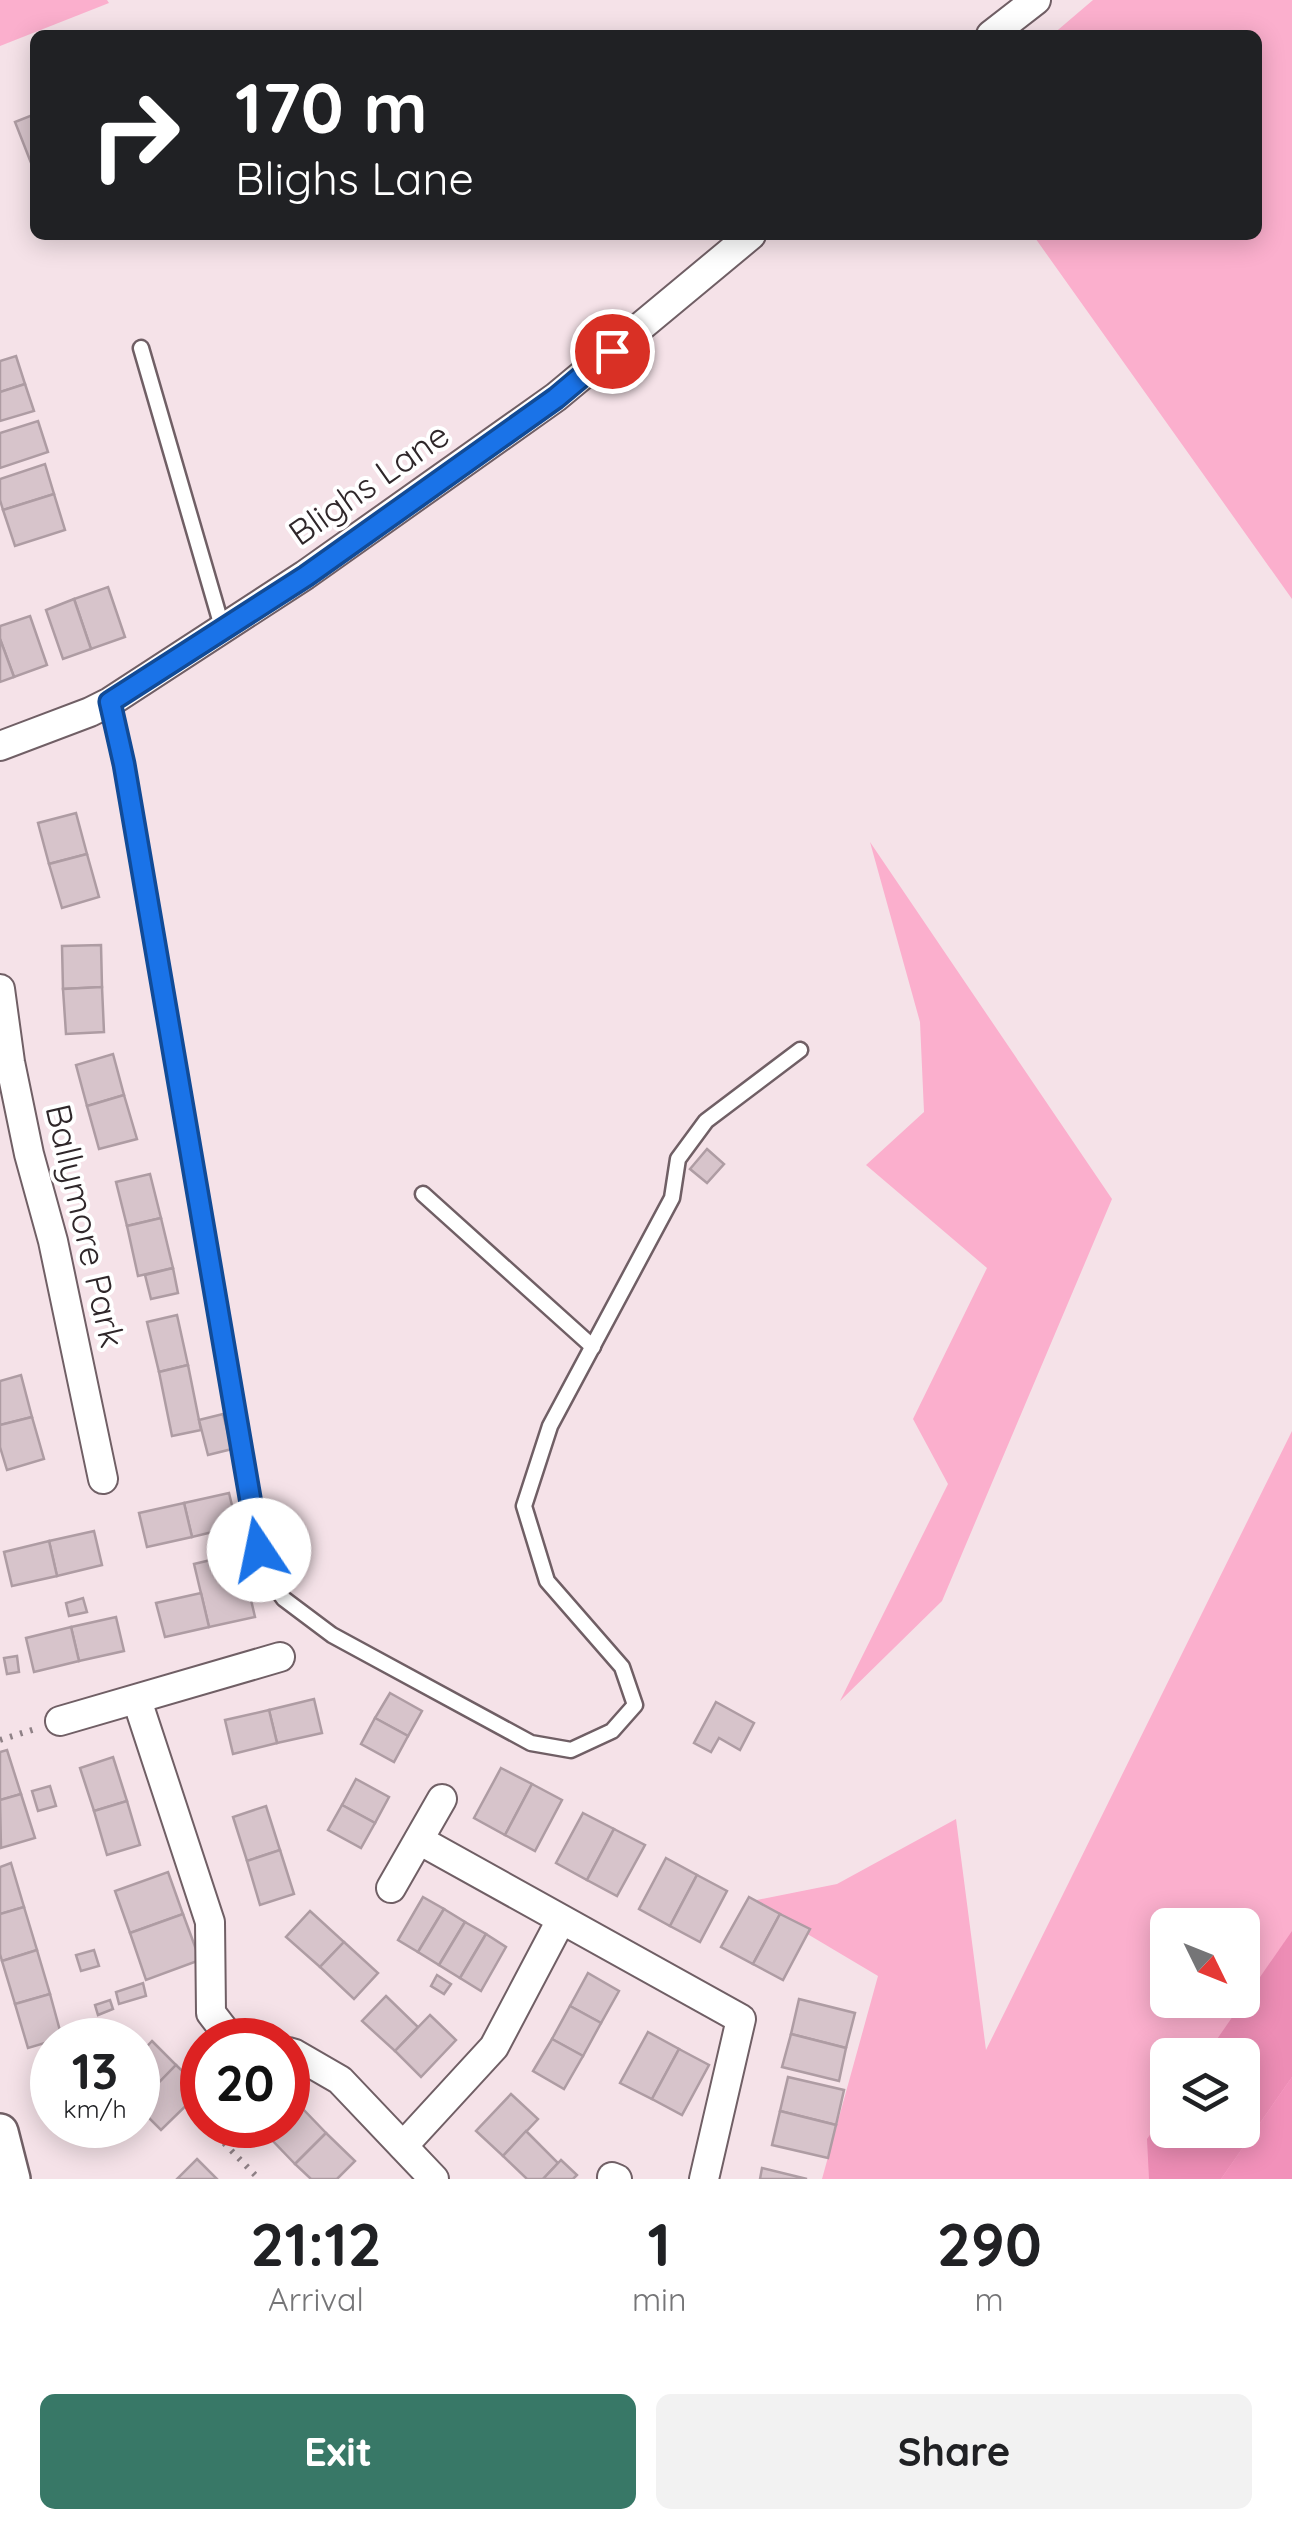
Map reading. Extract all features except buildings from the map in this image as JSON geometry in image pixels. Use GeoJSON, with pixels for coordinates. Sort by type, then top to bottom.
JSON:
{"type":"FeatureCollection","features":[{"type":"Feature","properties":{"kind":"street"},"geometry":{"type":"LineString","coordinates":[[998,30],[1036,0]]}},
{"type":"Feature","properties":{"kind":"street","name":"Blighs Lane"},"geometry":{"type":"LineString","coordinates":[[0,746],[110,702],[306,576],[556,398],[745,240]]}},
{"type":"Feature","properties":{"kind":"street","name":"Ballymore Park"},"geometry":{"type":"LineString","coordinates":[[0,989],[29,1154],[53,1241],[103,1479]]}},
{"type":"Feature","properties":{"kind":"street"},"geometry":{"type":"LineString","coordinates":[[60,1722],[280,1657]]}},
{"type":"Feature","properties":{"kind":"street"},"geometry":{"type":"LineString","coordinates":[[137,1700],[210,1922],[210,2013],[214,2018]]}},
{"type":"Feature","properties":{"kind":"street"},"geometry":{"type":"LineString","coordinates":[[391,1888],[442,1799]]}},
{"type":"Feature","properties":{"kind":"street"},"geometry":{"type":"LineString","coordinates":[[419,1840],[741,2020],[704,2179]]}},
{"type":"Feature","properties":{"kind":"street"},"geometry":{"type":"LineString","coordinates":[[403,2146],[494,2047],[561,1920]]}},
{"type":"Feature","properties":{"kind":"street"},"geometry":{"type":"LineString","coordinates":[[310,2063],[340,2080],[434,2179]]}},
{"type":"Feature","properties":{"kind":"street"},"geometry":{"type":"LineString","coordinates":[[0,2132],[12,2179]]}},
{"type":"Feature","properties":{"kind":"lane"},"geometry":{"type":"LineString","coordinates":[[142,348],[224,630]]}},
{"type":"Feature","properties":{"kind":"lane"},"geometry":{"type":"LineString","coordinates":[[110,702],[124,764],[250,1507],[265,1573],[284,1599],[332,1636],[532,1743],[572,1750],[612,1731],[635,1704],[622,1667],[547,1581],[524,1506],[550,1426],[672,1198],[678,1160],[706,1121],[800,1050]]}},
{"type":"Feature","properties":{"kind":"lane"},"geometry":{"type":"LineString","coordinates":[[423,1194],[593,1348]]}},
{"type":"Feature","properties":{"kind":"path"},"geometry":{"type":"LineString","coordinates":[[229,2148],[258,2179]]}},
{"type":"Feature","properties":{"kind":"shaded area"},"geometry":{"type":"Polygon","coordinates":[[[0,0],[109,3],[41,30],[30,30],[30,34],[0,46],[0,0]]]}},
{"type":"Feature","properties":{"kind":"shaded area"},"geometry":{"type":"Polygon","coordinates":[[[1093,0],[1292,0],[1292,599],[1037,240],[1262,240],[1262,30],[1058,30],[1093,0]]]}},
{"type":"Feature","properties":{"kind":"shaded area"},"geometry":{"type":"Polygon","coordinates":[[[870,842],[1112,1199],[942,1601],[840,1701],[948,1484],[913,1419],[987,1268],[866,1165],[924,1112],[920,1022],[870,842]]]}},
{"type":"Feature","properties":{"kind":"shaded area"},"geometry":{"type":"Polygon","coordinates":[[[1292,1431],[1292,2179],[822,2179],[878,1976],[752,1901],[837,1884],[956,1819],[986,2050],[1292,1431]]]}},
{"type":"Feature","properties":{"kind":"shaded area"},"geometry":{"type":"Polygon","coordinates":[[[1292,1931],[1292,2077],[1260,2123],[1260,2038],[1218,2038],[1232,2018],[1260,2018],[1260,1977],[1292,1931]]]}},
{"type":"Feature","properties":{"kind":"shaded area"},"geometry":{"type":"Polygon","coordinates":[[[1292,2077],[1292,2179],[1221,2179],[1243,2148],[1260,2148],[1260,2123],[1292,2077]]]}},
{"type":"Feature","properties":{"kind":"shaded area"},"geometry":{"type":"Polygon","coordinates":[[[1150,2135],[1150,2148],[1243,2148],[1221,2179],[1149,2179],[1150,2135]]]}},
{"type":"Feature","properties":{"kind":"route"},"geometry":{"type":"LineString","coordinates":[[259,1550],[124,764],[110,702],[306,576],[556,398],[612,351]]}}]}
